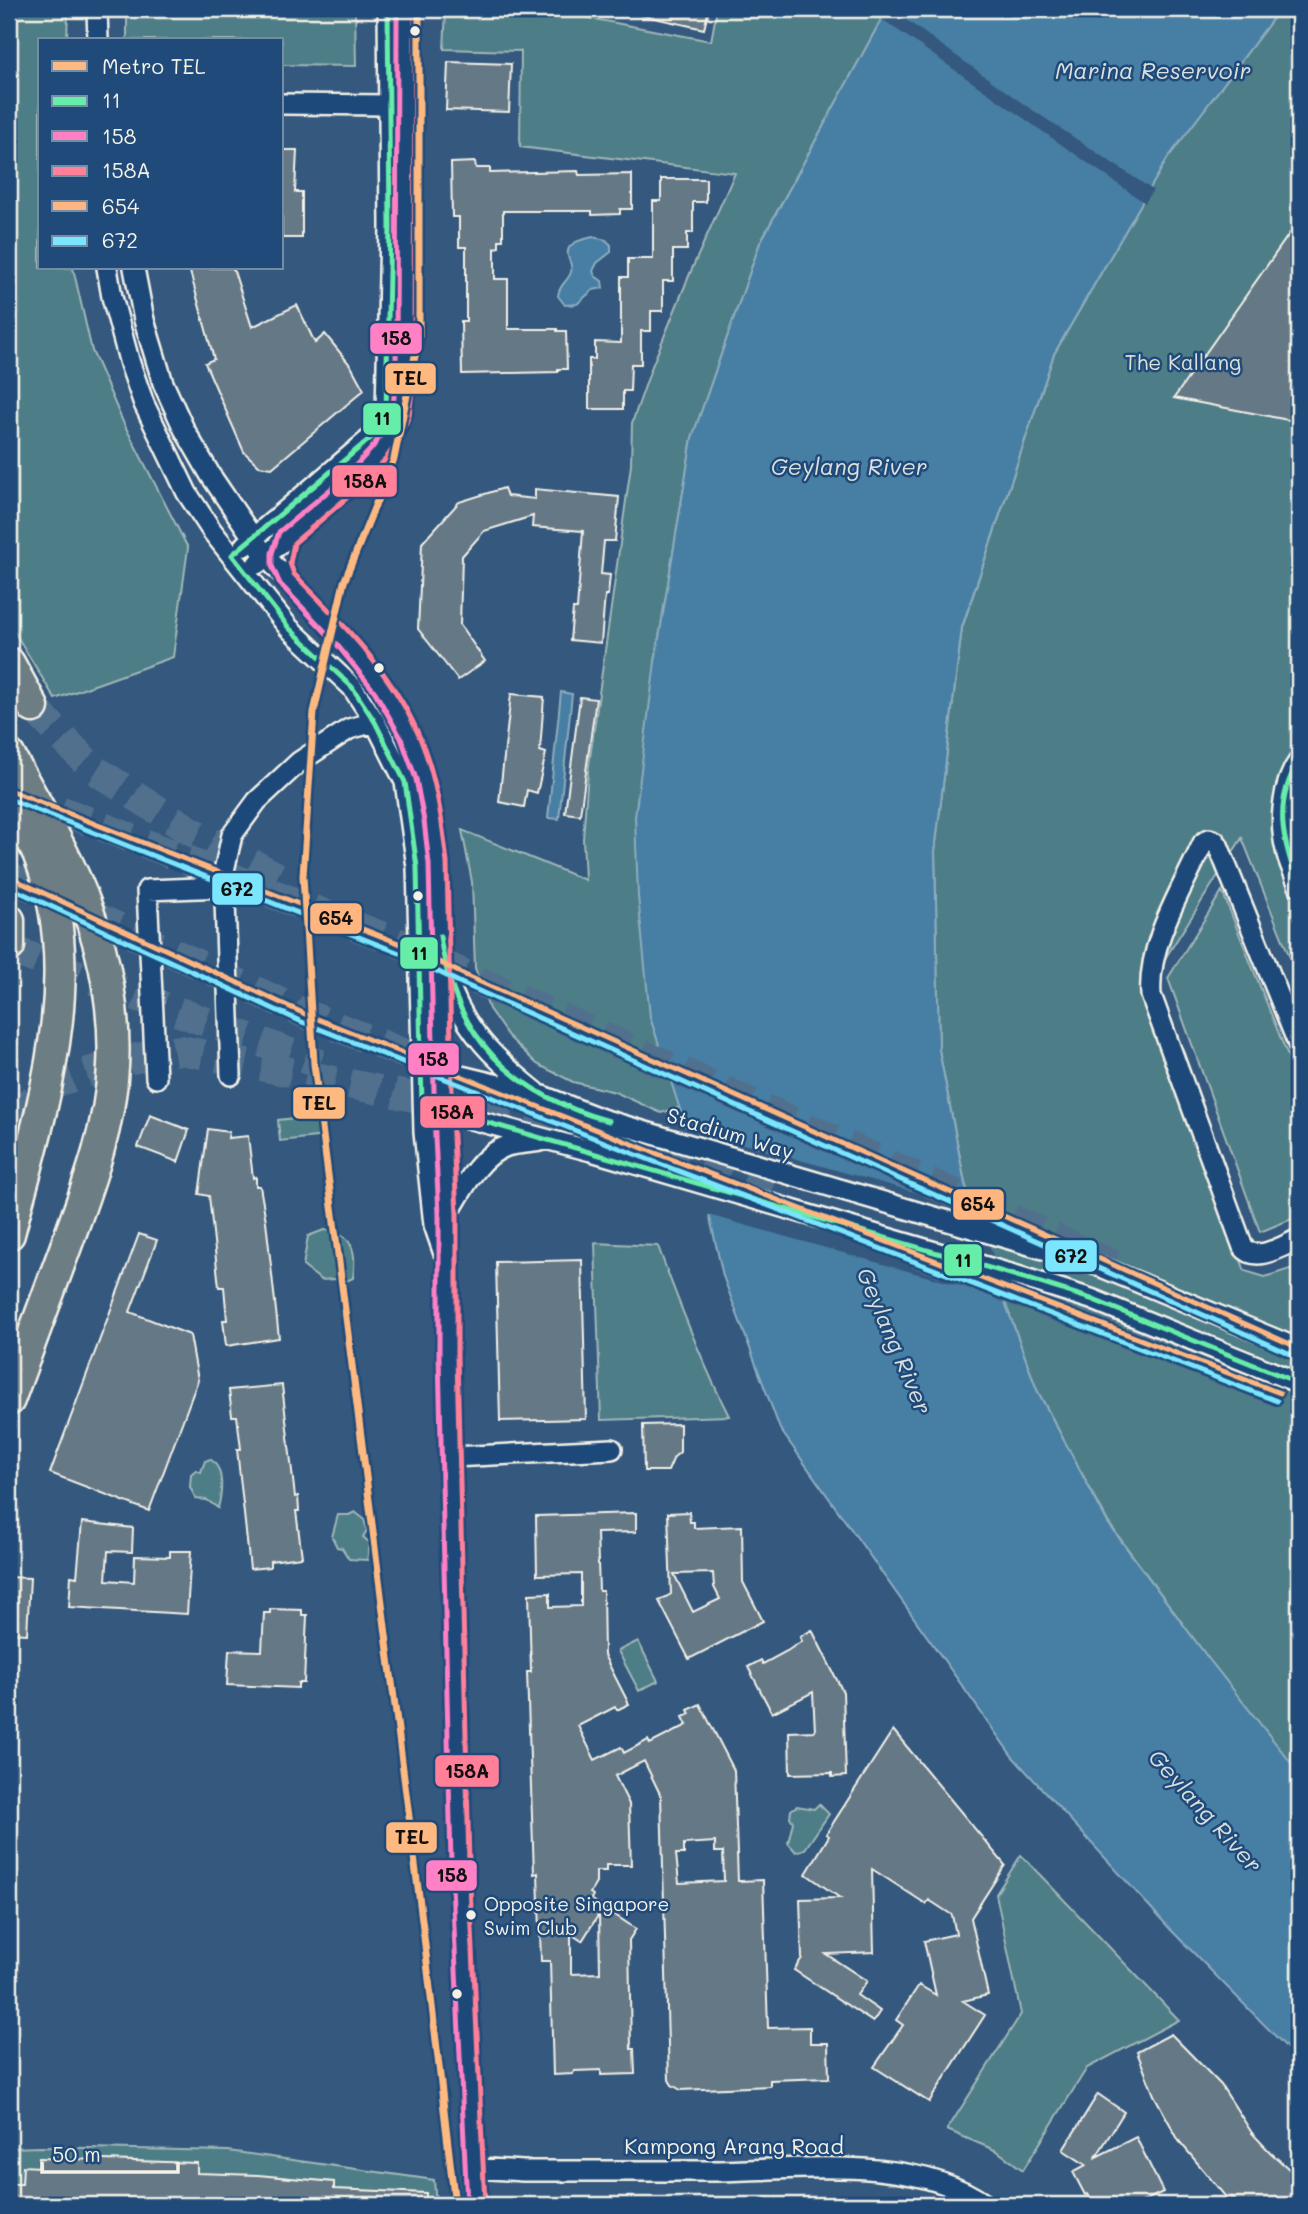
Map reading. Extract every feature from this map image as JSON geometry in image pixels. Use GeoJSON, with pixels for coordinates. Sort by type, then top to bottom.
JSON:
{"type":"FeatureCollection","features":[{"type":"Feature","properties":{"kind":"highway"},"geometry":{"type":"LineString","coordinates":[[9,663],[33,707]]}},
{"type":"Feature","properties":{"kind":"highway"},"geometry":{"type":"LineString","coordinates":[[9,755],[71,867],[89,914],[102,956],[110,999],[113,1067],[107,1114],[91,1177],[9,1400]]}},
{"type":"Feature","properties":{"kind":"highway"},"geometry":{"type":"LineString","coordinates":[[9,802],[37,852],[46,878],[57,938],[59,973],[53,1047],[9,1234]]}},
{"type":"Feature","properties":{"kind":"highway"},"geometry":{"type":"LineString","coordinates":[[9,920],[9,946]]}},
{"type":"Feature","properties":{"kind":"street"},"geometry":{"type":"LineString","coordinates":[[97,9],[98,38]]}},
{"type":"Feature","properties":{"kind":"street"},"geometry":{"type":"LineString","coordinates":[[246,573],[360,472],[378,442],[386,412],[388,9]]}},
{"type":"Feature","properties":{"kind":"street"},"geometry":{"type":"LineString","coordinates":[[232,555],[378,442],[400,418],[405,376],[405,9]]}},
{"type":"Feature","properties":{"kind":"street"},"geometry":{"type":"LineString","coordinates":[[284,104],[388,105],[404,90]]}},
{"type":"Feature","properties":{"kind":"street"},"geometry":{"type":"LineString","coordinates":[[107,270],[127,353],[144,404],[187,493],[212,531],[289,628],[352,687],[374,722],[405,782],[417,867],[422,1107],[434,1225],[447,1263]]}},
{"type":"Feature","properties":{"kind":"street"},"geometry":{"type":"LineString","coordinates":[[134,270],[144,320],[163,383],[184,429],[211,476],[265,557],[341,635],[382,687],[409,734],[424,777],[433,820],[438,863],[442,960],[460,1864],[476,2205]]}},
{"type":"Feature","properties":{"kind":"street"},"geometry":{"type":"LineString","coordinates":[[286,538],[281,565],[287,579]]}},
{"type":"Feature","properties":{"kind":"street"},"geometry":{"type":"LineString","coordinates":[[231,1075],[224,871],[232,835],[257,801],[299,762],[349,729],[374,722]]}},
{"type":"Feature","properties":{"kind":"street"},"geometry":{"type":"LineString","coordinates":[[1299,761],[1290,777],[1282,818],[1286,850],[1299,886]]}},
{"type":"Feature","properties":{"kind":"street"},"geometry":{"type":"LineString","coordinates":[[1299,1046],[1218,845],[1209,839],[1203,843],[1157,945],[1150,979],[1151,995],[1243,1247],[1247,1252],[1256,1255],[1299,1239]]}},
{"type":"Feature","properties":{"kind":"street"},"geometry":{"type":"LineString","coordinates":[[156,1078],[147,890],[225,887]]}},
{"type":"Feature","properties":{"kind":"street"},"geometry":{"type":"LineString","coordinates":[[442,960],[451,991],[474,1033],[497,1061],[540,1095]]}},
{"type":"Feature","properties":{"kind":"street","name":"Stadium Way"},"geometry":{"type":"LineString","coordinates":[[423,1066],[540,1095],[602,1119],[1094,1264],[1299,1349]]}},
{"type":"Feature","properties":{"kind":"street"},"geometry":{"type":"LineString","coordinates":[[422,1107],[443,1110],[591,1152],[1031,1280],[1091,1299],[1299,1383]]}},
{"type":"Feature","properties":{"kind":"street"},"geometry":{"type":"LineString","coordinates":[[448,1214],[486,1160],[504,1147],[548,1140]]}},
{"type":"Feature","properties":{"kind":"street"},"geometry":{"type":"LineString","coordinates":[[452,1457],[612,1449]]}},
{"type":"Feature","properties":{"kind":"street","name":"Kampong Arang Road"},"geometry":{"type":"LineString","coordinates":[[475,2168],[523,2171],[895,2171],[942,2181],[986,2205]]}},
{"type":"Feature","properties":{"kind":"green space"},"geometry":{"type":"Polygon","coordinates":[[[9,9],[68,9],[67,38],[38,38],[38,270],[73,270],[92,351],[123,422],[188,548],[173,657],[55,699],[9,623],[9,9]]]}},
{"type":"Feature","properties":{"kind":"green space"},"geometry":{"type":"Polygon","coordinates":[[[127,9],[355,9],[356,66],[284,65],[284,38],[127,38],[127,9]]]}},
{"type":"Feature","properties":{"kind":"green space"},"geometry":{"type":"Polygon","coordinates":[[[446,9],[579,9],[578,16],[711,41],[717,9],[887,9],[760,243],[692,438],[655,662],[650,1017],[681,1107],[661,1113],[615,1092],[573,1082],[537,1064],[508,1036],[489,1009],[475,968],[472,882],[462,830],[585,880],[583,839],[588,772],[631,465],[632,423],[691,271],[735,173],[520,147],[521,51],[444,49],[446,9]]]}},
{"type":"Feature","properties":{"kind":"green space","name":"The Kallang"},"geometry":{"type":"Polygon","coordinates":[[[1280,9],[1299,9],[1299,980],[1242,838],[1141,996],[1245,1271],[1265,1277],[1299,1266],[1299,1773],[1208,1658],[1108,1522],[1037,1390],[965,1183],[939,1050],[935,851],[962,628],[1054,354],[1167,159],[1280,9]]]}},
{"type":"Feature","properties":{"kind":"green space"},"geometry":{"type":"Polygon","coordinates":[[[1222,891],[1299,1084],[1299,1216],[1260,1232],[1168,978],[1222,891]]]}},
{"type":"Feature","properties":{"kind":"green space"},"geometry":{"type":"Polygon","coordinates":[[[322,1115],[325,1136],[280,1141],[278,1120],[322,1115]]]}},
{"type":"Feature","properties":{"kind":"green space"},"geometry":{"type":"Polygon","coordinates":[[[324,1230],[341,1235],[351,1245],[353,1278],[342,1283],[335,1279],[321,1280],[303,1266],[308,1236],[324,1230]]]}},
{"type":"Feature","properties":{"kind":"green space"},"geometry":{"type":"Polygon","coordinates":[[[595,1243],[658,1246],[691,1332],[729,1416],[601,1420],[595,1243]]]}},
{"type":"Feature","properties":{"kind":"green space"},"geometry":{"type":"Polygon","coordinates":[[[210,1459],[215,1463],[220,1475],[218,1508],[207,1500],[196,1499],[190,1487],[191,1474],[196,1470],[201,1472],[205,1461],[210,1459]]]}},
{"type":"Feature","properties":{"kind":"green space"},"geometry":{"type":"Polygon","coordinates":[[[355,1512],[364,1519],[367,1530],[363,1537],[370,1543],[367,1560],[349,1559],[342,1548],[337,1547],[332,1537],[338,1515],[355,1512]]]}},
{"type":"Feature","properties":{"kind":"green space"},"geometry":{"type":"Polygon","coordinates":[[[638,1641],[658,1681],[639,1691],[618,1651],[638,1641]]]}},
{"type":"Feature","properties":{"kind":"green space"},"geometry":{"type":"Polygon","coordinates":[[[819,1804],[829,1814],[805,1849],[796,1852],[788,1843],[793,1822],[790,1817],[791,1810],[797,1806],[814,1809],[819,1804]]]}},
{"type":"Feature","properties":{"kind":"green space"},"geometry":{"type":"Polygon","coordinates":[[[1021,1855],[1179,2020],[1087,2068],[1023,2170],[997,2151],[947,2130],[1021,2014],[996,1894],[1021,1855]]]}},
{"type":"Feature","properties":{"kind":"green space"},"geometry":{"type":"Polygon","coordinates":[[[9,2148],[228,2151],[434,2180],[436,2205],[9,2205],[9,2148]]]}},
{"type":"Feature","properties":{"kind":"water","name":"Geylang River"},"geometry":{"type":"Polygon","coordinates":[[[887,9],[1280,9],[1167,159],[1054,354],[962,627],[935,851],[939,1050],[965,1184],[1037,1390],[1108,1523],[1208,1658],[1299,1773],[1299,2060],[1171,1930],[1012,1756],[780,1429],[723,1276],[698,1165],[650,1017],[638,896],[635,817],[655,662],[692,438],[760,243],[887,9]]]}},
{"type":"Feature","properties":{"kind":"water"},"geometry":{"type":"Polygon","coordinates":[[[593,237],[606,240],[611,245],[611,252],[597,263],[593,271],[602,281],[603,288],[593,290],[577,304],[565,305],[558,296],[571,272],[569,247],[593,237]]]}},
{"type":"Feature","properties":{"kind":"water"},"geometry":{"type":"Polygon","coordinates":[[[561,692],[572,694],[559,819],[548,818],[561,692]]]}},
{"type":"Feature","properties":{"kind":"pier"},"geometry":{"type":"Polygon","coordinates":[[[883,9],[891,9],[1025,105],[1153,190],[1145,203],[879,17],[883,9]]]}},
{"type":"Feature","properties":{"kind":"pier"},"geometry":{"type":"Polygon","coordinates":[[[683,1127],[978,1210],[1007,1299],[705,1214],[683,1127]]]}},
{"type":"Feature","properties":{"kind":"building"},"geometry":{"type":"Polygon","coordinates":[[[642,9],[709,9],[704,29],[641,15],[642,9]]]}},
{"type":"Feature","properties":{"kind":"building"},"geometry":{"type":"Polygon","coordinates":[[[448,62],[511,64],[509,112],[446,110],[448,62]]]}},
{"type":"Feature","properties":{"kind":"building"},"geometry":{"type":"Polygon","coordinates":[[[284,150],[297,150],[295,192],[302,192],[302,238],[284,238],[284,150]]]}},
{"type":"Feature","properties":{"kind":"building"},"geometry":{"type":"Polygon","coordinates":[[[475,162],[476,168],[490,168],[490,173],[578,171],[579,175],[632,174],[632,209],[620,209],[620,214],[592,215],[592,211],[503,211],[503,240],[499,240],[499,247],[495,248],[495,279],[508,279],[508,329],[566,331],[567,369],[558,369],[558,372],[462,374],[461,321],[466,321],[466,247],[459,247],[459,217],[452,217],[451,163],[475,162]]]}},
{"type":"Feature","properties":{"kind":"building"},"geometry":{"type":"Polygon","coordinates":[[[661,179],[706,179],[706,202],[693,202],[693,233],[687,233],[687,250],[673,250],[673,281],[663,281],[663,311],[651,311],[651,331],[641,331],[641,364],[631,364],[630,391],[623,391],[623,409],[589,409],[589,359],[595,359],[595,342],[621,343],[621,277],[628,277],[628,259],[653,259],[653,201],[661,201],[661,179]]]}},
{"type":"Feature","properties":{"kind":"building"},"geometry":{"type":"Polygon","coordinates":[[[1299,220],[1299,422],[1174,398],[1299,220]]]}},
{"type":"Feature","properties":{"kind":"building"},"geometry":{"type":"Polygon","coordinates":[[[190,270],[234,270],[252,327],[297,305],[315,343],[325,334],[351,366],[364,390],[272,468],[259,466],[244,452],[205,363],[214,359],[190,270]]]}},
{"type":"Feature","properties":{"kind":"building"},"geometry":{"type":"Polygon","coordinates":[[[504,488],[507,496],[535,499],[535,489],[619,497],[615,541],[604,541],[601,574],[610,575],[608,595],[605,595],[601,643],[570,640],[573,609],[577,609],[583,531],[532,527],[533,516],[484,531],[462,556],[460,625],[485,661],[458,680],[418,629],[422,543],[459,502],[504,488]]]}},
{"type":"Feature","properties":{"kind":"building"},"geometry":{"type":"Polygon","coordinates":[[[511,694],[544,697],[540,751],[546,753],[537,793],[527,790],[524,807],[499,802],[511,694]]]}},
{"type":"Feature","properties":{"kind":"building"},"geometry":{"type":"Polygon","coordinates":[[[580,697],[596,699],[580,815],[565,813],[580,697]]]}},
{"type":"Feature","properties":{"kind":"building"},"geometry":{"type":"Polygon","coordinates":[[[150,1115],[189,1130],[178,1162],[138,1147],[150,1115]]]}},
{"type":"Feature","properties":{"kind":"building"},"geometry":{"type":"Polygon","coordinates":[[[208,1129],[229,1132],[228,1138],[248,1136],[253,1178],[256,1177],[256,1186],[260,1186],[266,1221],[279,1338],[226,1346],[223,1320],[227,1320],[224,1287],[219,1287],[209,1196],[199,1194],[208,1129]]]}},
{"type":"Feature","properties":{"kind":"building"},"geometry":{"type":"Polygon","coordinates":[[[139,1234],[157,1240],[130,1312],[190,1335],[198,1380],[149,1511],[50,1473],[139,1234]]]}},
{"type":"Feature","properties":{"kind":"building"},"geometry":{"type":"Polygon","coordinates":[[[582,1260],[586,1419],[500,1421],[496,1262],[582,1260]]]}},
{"type":"Feature","properties":{"kind":"building"},"geometry":{"type":"Polygon","coordinates":[[[282,1385],[295,1497],[298,1496],[299,1511],[296,1511],[302,1557],[270,1561],[270,1567],[250,1569],[237,1449],[241,1449],[237,1416],[232,1416],[229,1390],[282,1385]]]}},
{"type":"Feature","properties":{"kind":"building"},"geometry":{"type":"Polygon","coordinates":[[[680,1424],[680,1452],[674,1457],[668,1471],[644,1471],[643,1425],[680,1424]]]}},
{"type":"Feature","properties":{"kind":"building"},"geometry":{"type":"Polygon","coordinates":[[[689,1512],[694,1528],[742,1526],[743,1582],[763,1621],[689,1659],[659,1601],[671,1594],[668,1513],[689,1512]],[[713,1573],[674,1574],[693,1612],[720,1599],[714,1587],[713,1573]]]}},
{"type":"Feature","properties":{"kind":"building"},"geometry":{"type":"Polygon","coordinates":[[[636,1513],[636,1532],[597,1533],[599,1591],[603,1591],[604,1655],[629,1704],[617,1710],[615,1707],[578,1726],[595,1760],[621,1747],[624,1753],[648,1740],[650,1744],[687,1725],[683,1717],[690,1714],[688,1710],[700,1704],[734,1770],[738,1881],[763,1880],[768,2028],[810,2027],[810,2043],[828,2043],[829,2078],[770,2080],[770,2086],[681,2090],[669,2080],[661,1796],[644,1761],[615,1776],[629,1804],[631,1865],[606,1865],[606,1871],[596,1871],[596,1883],[590,1893],[593,1895],[591,1899],[636,1929],[629,1940],[631,2049],[634,2049],[635,2074],[601,2075],[601,2070],[553,2075],[550,1961],[541,1961],[538,1873],[534,1874],[527,1672],[531,1672],[529,1594],[550,1593],[550,1607],[581,1606],[581,1574],[537,1575],[536,1516],[636,1513]],[[715,1842],[684,1844],[684,1854],[676,1854],[679,1883],[724,1881],[723,1852],[715,1852],[715,1842]],[[599,1914],[582,1941],[571,1934],[571,1974],[600,1973],[599,1914]]]}},
{"type":"Feature","properties":{"kind":"building"},"geometry":{"type":"Polygon","coordinates":[[[82,1522],[133,1528],[132,1552],[108,1551],[106,1580],[134,1582],[135,1556],[170,1557],[170,1551],[191,1551],[187,1614],[69,1607],[71,1576],[77,1577],[82,1522]]]}},
{"type":"Feature","properties":{"kind":"building"},"geometry":{"type":"Polygon","coordinates":[[[9,1577],[30,1578],[27,1634],[9,1633],[9,1577]]]}},
{"type":"Feature","properties":{"kind":"building"},"geometry":{"type":"Polygon","coordinates":[[[270,1609],[302,1610],[302,1615],[307,1615],[304,1683],[298,1683],[298,1688],[227,1685],[229,1650],[262,1651],[264,1613],[270,1613],[270,1609]]]}},
{"type":"Feature","properties":{"kind":"building"},"geometry":{"type":"Polygon","coordinates":[[[812,1630],[843,1692],[846,1776],[832,1777],[832,1773],[790,1774],[789,1732],[815,1731],[813,1692],[772,1713],[748,1667],[761,1660],[763,1664],[787,1651],[802,1641],[800,1637],[812,1630]]]}},
{"type":"Feature","properties":{"kind":"building"},"geometry":{"type":"Polygon","coordinates":[[[893,1730],[1005,1865],[971,1918],[988,1995],[963,2001],[985,2015],[929,2102],[874,2067],[903,2025],[896,2020],[919,1985],[936,1995],[924,1941],[956,1934],[952,1915],[929,1900],[926,1904],[872,1869],[874,1952],[826,1954],[867,1981],[857,1995],[880,2011],[873,2022],[794,1970],[802,1958],[800,1899],[840,1898],[806,1874],[829,1836],[826,1834],[893,1730]]]}},
{"type":"Feature","properties":{"kind":"building"},"geometry":{"type":"Polygon","coordinates":[[[1171,2034],[1221,2085],[1252,2133],[1299,2178],[1299,2205],[1241,2205],[1232,2197],[1229,2201],[1179,2141],[1154,2095],[1137,2052],[1171,2034]]]}},
{"type":"Feature","properties":{"kind":"building"},"geometry":{"type":"Polygon","coordinates":[[[1098,2094],[1124,2112],[1096,2157],[1136,2137],[1163,2192],[1136,2205],[1093,2205],[1088,2194],[1085,2195],[1073,2172],[1086,2165],[1063,2150],[1098,2094]]]}},
{"type":"Feature","properties":{"kind":"building"},"geometry":{"type":"Polygon","coordinates":[[[39,2158],[197,2163],[197,2173],[334,2182],[334,2189],[426,2193],[426,2205],[262,2205],[262,2200],[196,2198],[196,2205],[9,2205],[9,2184],[22,2184],[23,2166],[40,2167],[39,2158]]]}},
{"type":"Feature","properties":{"kind":"tunnel"},"geometry":{"type":"LineString","coordinates":[[33,707],[92,768],[189,830],[281,879]]}},
{"type":"Feature","properties":{"kind":"tunnel"},"geometry":{"type":"LineString","coordinates":[[19,794],[406,946],[465,975],[1114,1265]]}},
{"type":"Feature","properties":{"kind":"tunnel"},"geometry":{"type":"LineString","coordinates":[[9,877],[305,1014],[450,1072]]}},
{"type":"Feature","properties":{"kind":"tunnel"},"geometry":{"type":"LineString","coordinates":[[9,949],[320,1064]]}},
{"type":"Feature","properties":{"kind":"tunnel"},"geometry":{"type":"LineString","coordinates":[[9,1117],[57,1082],[126,1060],[181,1050],[556,1129]]}},
{"type":"Feature","properties":{"kind":"tunnel"},"geometry":{"type":"LineString","coordinates":[[490,1087],[773,1198]]}},
{"type":"Feature","properties":{"kind":"tunnel"},"geometry":{"type":"LineString","coordinates":[[917,1253],[1299,1400]]}},
{"type":"Feature","properties":{"kind":"metro line","name":"TEL"},"geometry":{"type":"LineString","coordinates":[[419,9],[419,336],[394,459],[344,582],[314,712],[303,876],[314,1064],[423,1928],[455,2205]]}},
{"type":"Feature","properties":{"kind":"transit line","name":"11"},"geometry":{"type":"LineString","coordinates":[[388,9],[390,227],[386,412],[373,436],[232,555],[289,628],[352,687],[375,722],[405,782],[417,867],[422,1107],[444,1110],[1031,1280],[1091,1299],[1299,1383]]}},
{"type":"Feature","properties":{"kind":"transit line","name":"158"},"geometry":{"type":"LineString","coordinates":[[397,9],[396,375],[393,407],[383,432],[372,448],[344,478],[279,532],[272,553],[272,566],[280,584],[334,641],[375,692],[401,738],[416,779],[424,821],[429,864],[439,1214],[439,1356],[451,1864],[467,2205]]}},
{"type":"Feature","properties":{"kind":"transit line","name":"158A"},"geometry":{"type":"LineString","coordinates":[[415,9],[414,375],[409,416],[386,459],[356,490],[294,543],[290,563],[294,574],[363,647],[406,709],[429,763],[445,846],[457,1214],[457,1356],[469,1864],[485,2205]]}},
{"type":"Feature","properties":{"kind":"transit line","name":"11"},"geometry":{"type":"LineString","coordinates":[[1299,761],[1285,792],[1283,808],[1288,854],[1299,886]]}},
{"type":"Feature","properties":{"kind":"transit line","name":"654"},"geometry":{"type":"LineString","coordinates":[[9,790],[406,946],[465,975],[1299,1348]]}},
{"type":"Feature","properties":{"kind":"transit line","name":"672"},"geometry":{"type":"LineString","coordinates":[[9,799],[402,954],[461,983],[1295,1356]]}},
{"type":"Feature","properties":{"kind":"transit line","name":"654"},"geometry":{"type":"LineString","coordinates":[[9,877],[305,1014],[645,1149],[1280,1393]]}},
{"type":"Feature","properties":{"kind":"transit line","name":"672"},"geometry":{"type":"LineString","coordinates":[[9,887],[302,1022],[642,1157],[1277,1401]]}},
{"type":"Feature","properties":{"kind":"transit line","name":"11"},"geometry":{"type":"LineString","coordinates":[[440,936],[447,972],[459,1004],[474,1032],[493,1056],[517,1077],[544,1095],[609,1121]]}},
{"type":"Feature","properties":{"kind":"place","name":"Opposite Singapore Swim Club"},"geometry":{"type":"Point","coordinates":[471,1915]}},
{"type":"Feature","properties":{"kind":"water label","name":"Marina Reservoir"},"geometry":{"type":"Point","coordinates":[1153,71]}}]}
